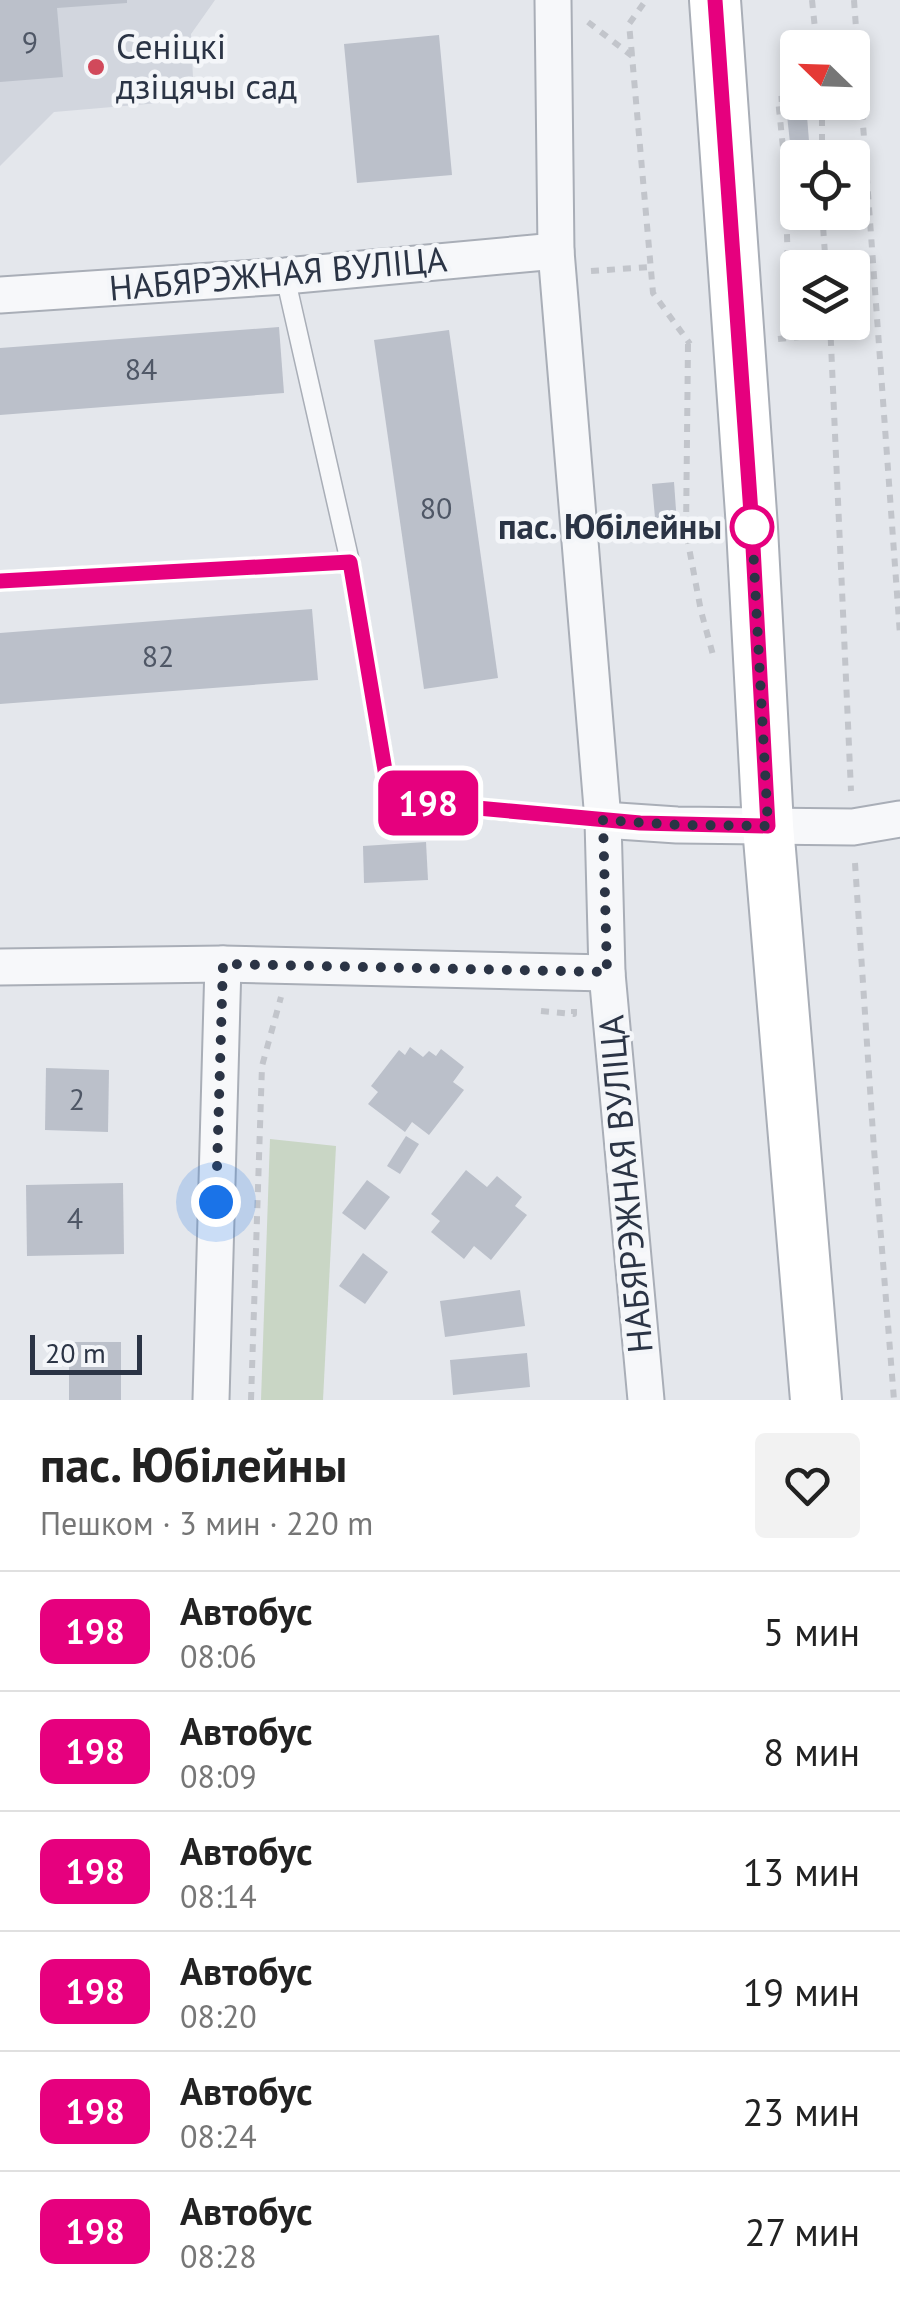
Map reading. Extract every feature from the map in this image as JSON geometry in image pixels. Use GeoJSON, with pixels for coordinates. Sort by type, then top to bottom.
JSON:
{"type":"FeatureCollection","features":[{"type":"Feature","properties":{"kind":"street"},"geometry":{"type":"LineString","coordinates":[[715,0],[752,528],[768,826],[816,1400]]}},
{"type":"Feature","properties":{"kind":"street","name":"НАБЯРЭЖНАЯ ВУЛІЦА"},"geometry":{"type":"LineString","coordinates":[[563,6],[557,262],[603,820],[590,973],[646,1400]]}},
{"type":"Feature","properties":{"kind":"street","name":"НАБЯРЭЖНАЯ ВУЛІЦА"},"geometry":{"type":"LineString","coordinates":[[0,295],[557,262]]}},
{"type":"Feature","properties":{"kind":"street"},"geometry":{"type":"LineString","coordinates":[[603,820],[853,827],[900,819]]}},
{"type":"Feature","properties":{"kind":"street"},"geometry":{"type":"LineString","coordinates":[[211,1400],[223,964]]}},
{"type":"Feature","properties":{"kind":"street"},"geometry":{"type":"LineString","coordinates":[[0,967],[223,964],[590,973]]}},
{"type":"Feature","properties":{"kind":"lane"},"geometry":{"type":"LineString","coordinates":[[285,276],[350,562],[390,800],[603,820]]}},
{"type":"Feature","properties":{"kind":"lane"},"geometry":{"type":"LineString","coordinates":[[0,581],[350,562]]}},
{"type":"Feature","properties":{"kind":"path"},"geometry":{"type":"LineString","coordinates":[[646,0],[629,24],[653,293]]}},
{"type":"Feature","properties":{"kind":"path"},"geometry":{"type":"LineString","coordinates":[[812,0],[815,30]]}},
{"type":"Feature","properties":{"kind":"path"},"geometry":{"type":"LineString","coordinates":[[854,0],[900,635]]}},
{"type":"Feature","properties":{"kind":"path"},"geometry":{"type":"LineString","coordinates":[[563,6],[632,56]]}},
{"type":"Feature","properties":{"kind":"path"},"geometry":{"type":"LineString","coordinates":[[780,120],[788,250]]}},
{"type":"Feature","properties":{"kind":"path"},"geometry":{"type":"LineString","coordinates":[[557,262],[650,266]]}},
{"type":"Feature","properties":{"kind":"path"},"geometry":{"type":"LineString","coordinates":[[688,344],[686,532],[713,656]]}},
{"type":"Feature","properties":{"kind":"path"},"geometry":{"type":"LineString","coordinates":[[535,1011],[574,1014],[590,973]]}},
{"type":"Feature","properties":{"kind":"path"},"geometry":{"type":"LineString","coordinates":[[252,1400],[262,1066],[282,994]]}},
{"type":"Feature","properties":{"kind":"shaded area","name":"Сеніцкі дзіцячы сад"},"geometry":{"type":"Polygon","coordinates":[[[0,0],[215,0],[191,34],[194,100],[54,112],[0,166],[0,0]]]}},
{"type":"Feature","properties":{"kind":"green space"},"geometry":{"type":"Polygon","coordinates":[[[270,1139],[336,1146],[323,1400],[261,1400],[270,1139]]]}},
{"type":"Feature","properties":{"kind":"building"},"geometry":{"type":"Polygon","coordinates":[[[0,0],[127,3],[57,8],[63,77],[0,82],[0,0]]]}},
{"type":"Feature","properties":{"kind":"building"},"geometry":{"type":"Polygon","coordinates":[[[439,35],[452,175],[357,183],[344,44],[439,35]]]}},
{"type":"Feature","properties":{"kind":"building"},"geometry":{"type":"Polygon","coordinates":[[[788,120],[807,120],[809,140],[790,140],[788,120]]]}},
{"type":"Feature","properties":{"kind":"building"},"geometry":{"type":"Polygon","coordinates":[[[279,327],[284,393],[0,415],[0,348],[279,327]]]}},
{"type":"Feature","properties":{"kind":"building"},"geometry":{"type":"Polygon","coordinates":[[[449,330],[498,678],[424,689],[374,340],[449,330]]]}},
{"type":"Feature","properties":{"kind":"building"},"geometry":{"type":"Polygon","coordinates":[[[674,482],[678,538],[657,540],[652,484],[674,482]]]}},
{"type":"Feature","properties":{"kind":"building"},"geometry":{"type":"Polygon","coordinates":[[[312,609],[318,680],[0,704],[0,633],[312,609]]]}},
{"type":"Feature","properties":{"kind":"building"},"geometry":{"type":"Polygon","coordinates":[[[426,842],[428,880],[364,883],[363,846],[426,842]]]}},
{"type":"Feature","properties":{"kind":"building"},"geometry":{"type":"Polygon","coordinates":[[[410,1047],[423,1057],[429,1051],[436,1056],[441,1049],[464,1067],[453,1082],[464,1090],[429,1135],[412,1122],[405,1132],[368,1104],[378,1092],[371,1086],[399,1050],[405,1055],[410,1047]]]}},
{"type":"Feature","properties":{"kind":"building"},"geometry":{"type":"Polygon","coordinates":[[[46,1068],[109,1070],[108,1132],[45,1130],[46,1068]]]}},
{"type":"Feature","properties":{"kind":"building"},"geometry":{"type":"Polygon","coordinates":[[[406,1136],[419,1144],[400,1174],[387,1166],[406,1136]]]}},
{"type":"Feature","properties":{"kind":"building"},"geometry":{"type":"Polygon","coordinates":[[[466,1170],[487,1187],[497,1176],[522,1197],[515,1206],[527,1215],[491,1260],[474,1246],[464,1259],[431,1232],[440,1221],[431,1214],[466,1170]]]}},
{"type":"Feature","properties":{"kind":"building"},"geometry":{"type":"Polygon","coordinates":[[[367,1180],[390,1197],[365,1230],[342,1213],[367,1180]]]}},
{"type":"Feature","properties":{"kind":"building"},"geometry":{"type":"Polygon","coordinates":[[[123,1183],[124,1254],[27,1256],[26,1185],[123,1183]]]}},
{"type":"Feature","properties":{"kind":"building"},"geometry":{"type":"Polygon","coordinates":[[[363,1253],[388,1272],[365,1304],[339,1286],[363,1253]]]}},
{"type":"Feature","properties":{"kind":"building"},"geometry":{"type":"Polygon","coordinates":[[[520,1290],[525,1326],[445,1337],[440,1301],[520,1290]]]}},
{"type":"Feature","properties":{"kind":"building"},"geometry":{"type":"Polygon","coordinates":[[[69,1342],[121,1342],[121,1400],[69,1400],[69,1342]]]}},
{"type":"Feature","properties":{"kind":"building"},"geometry":{"type":"Polygon","coordinates":[[[527,1353],[530,1387],[453,1395],[450,1360],[527,1353]]]}},
{"type":"Feature","properties":{"kind":"bus line","name":"198"},"geometry":{"type":"LineString","coordinates":[[0,581],[350,562],[390,800],[640,823],[768,826],[752,528],[715,0]]}},
{"type":"Feature","properties":{"kind":"place","name":"Сеніцкі дзіцячы сад"},"geometry":{"type":"Point","coordinates":[96,67]}},
{"type":"Feature","properties":{"kind":"place","name":"пас. Юбілейны"},"geometry":{"type":"Point","coordinates":[752,527]}},
{"type":"Feature","properties":{"kind":"route"},"geometry":{"type":"LineString","coordinates":[[216,1202],[223,964],[607,972],[603,820],[768,826],[752,527]]}}]}
